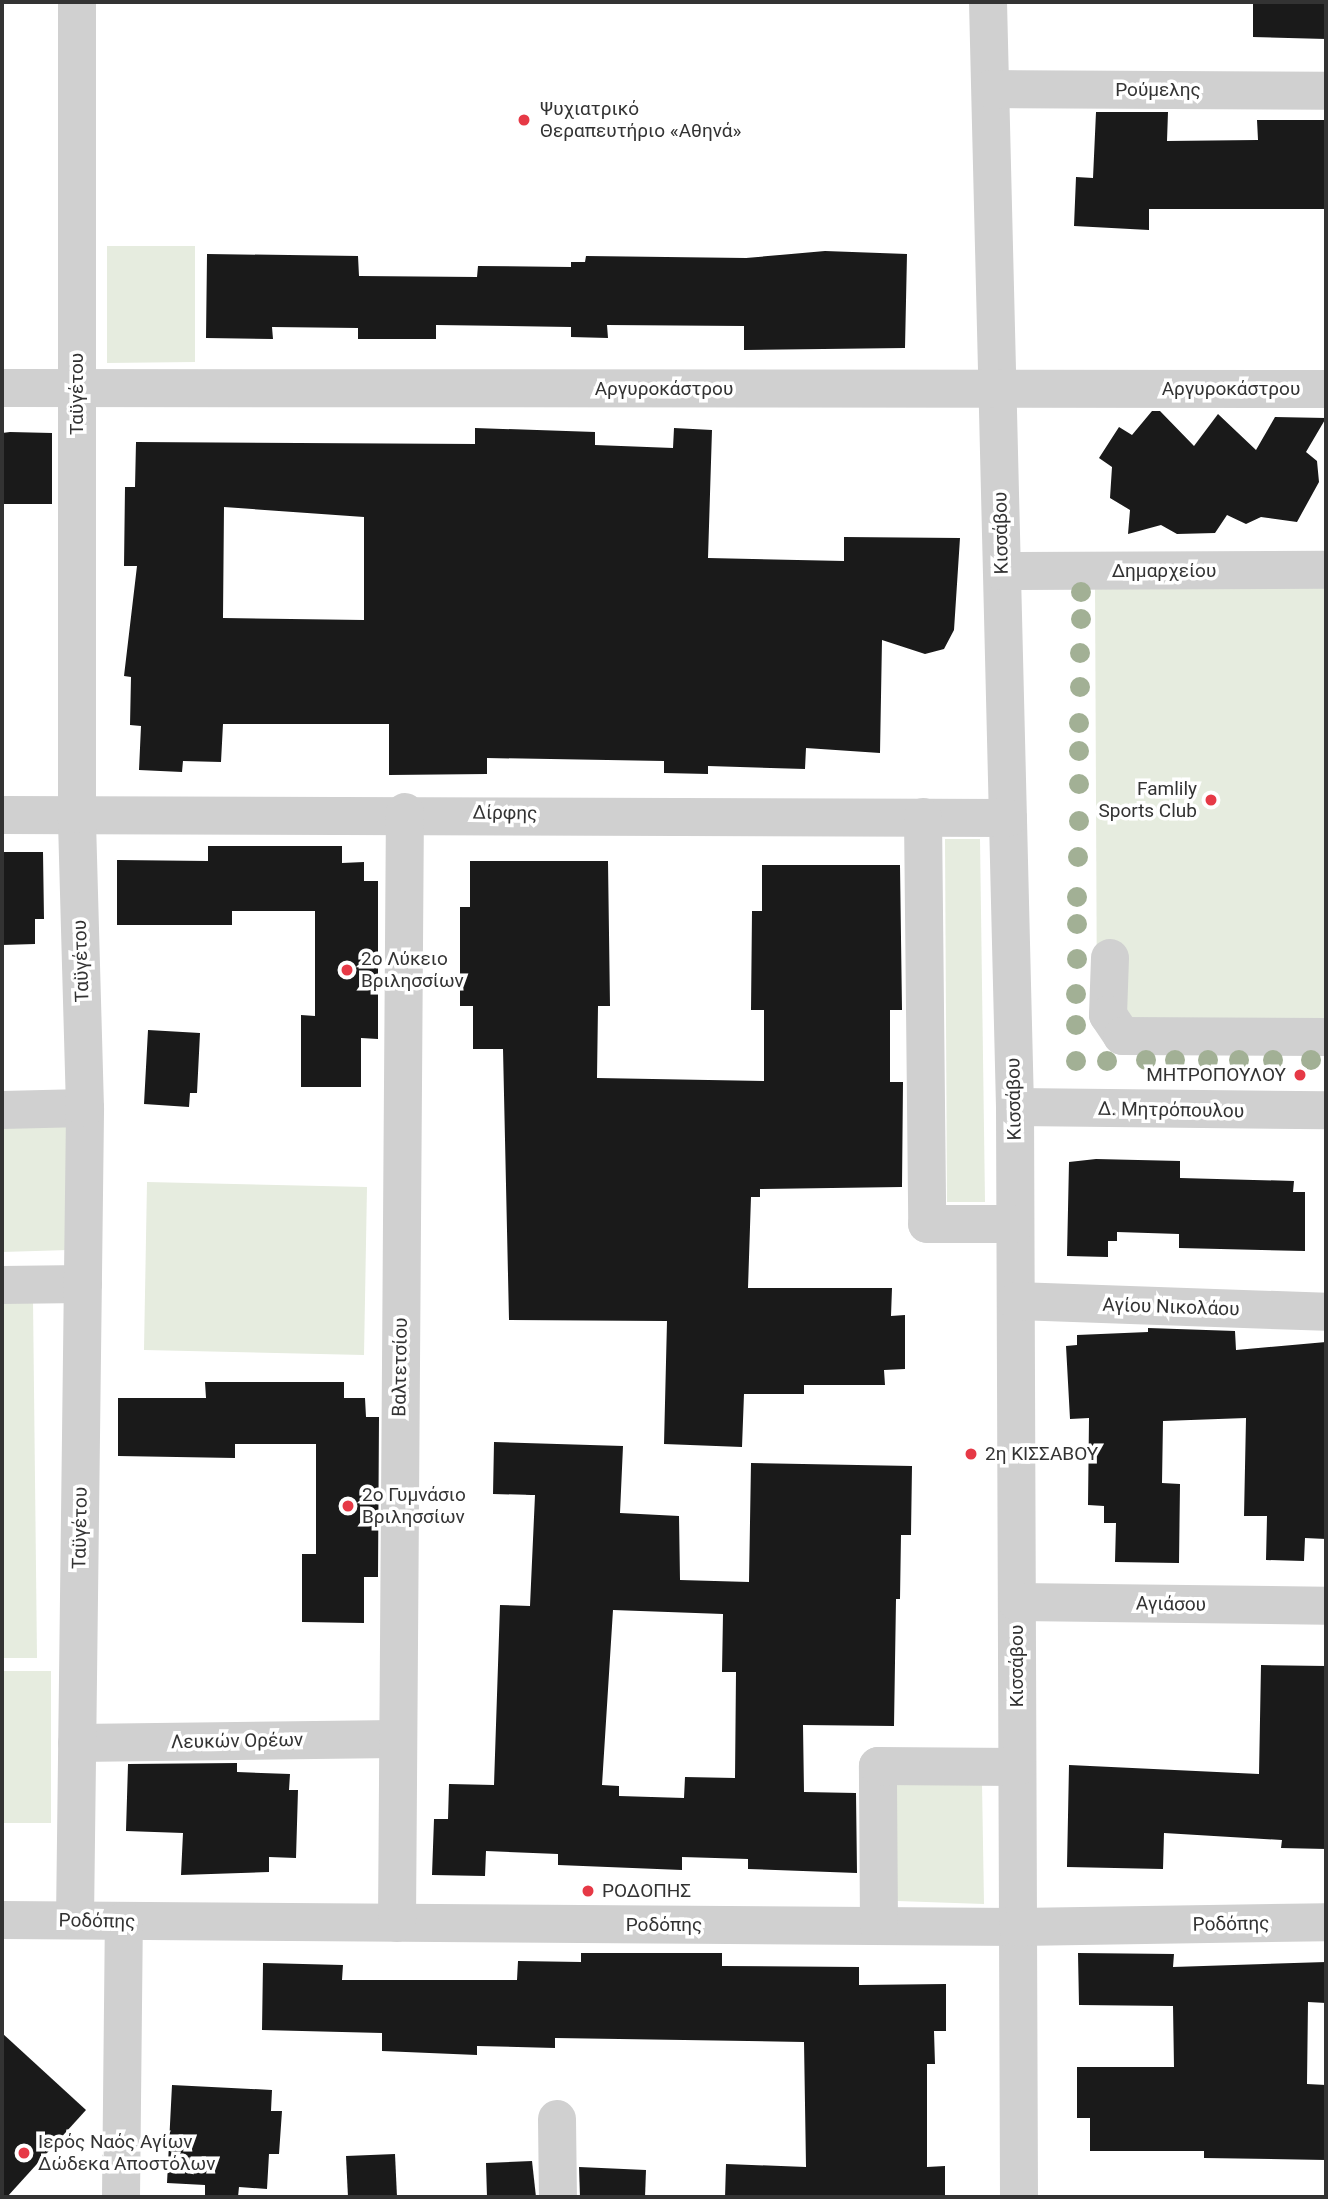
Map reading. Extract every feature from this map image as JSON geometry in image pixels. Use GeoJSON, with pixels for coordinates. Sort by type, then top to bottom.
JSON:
{"type":"FeatureCollection","features":[{"type":"Feature","properties":{"kind":"street","name":"Ταϋγέτου"},"geometry":{"type":"LineString","coordinates":[[75,1920],[85,1108],[77,814],[77,2]]}},
{"type":"Feature","properties":{"kind":"street","name":"Κισσάβου"},"geometry":{"type":"LineString","coordinates":[[988,2],[1015,1107],[1018,2197]]}},
{"type":"Feature","properties":{"kind":"street","name":"Ρούμελης"},"geometry":{"type":"LineString","coordinates":[[990,89],[1326,91]]}},
{"type":"Feature","properties":{"kind":"street","name":"Αργυροκάστρου"},"geometry":{"type":"LineString","coordinates":[[2,388],[1326,389]]}},
{"type":"Feature","properties":{"kind":"street","name":"Δημαρχείου"},"geometry":{"type":"LineString","coordinates":[[1002,571],[1326,570]]}},
{"type":"Feature","properties":{"kind":"street","name":"Δίρφης"},"geometry":{"type":"LineString","coordinates":[[2,815],[405,812],[1008,818]]}},
{"type":"Feature","properties":{"kind":"street","name":"Βαλτετσίου"},"geometry":{"type":"LineString","coordinates":[[397,1923],[396,1739],[405,812]]}},
{"type":"Feature","properties":{"kind":"street"},"geometry":{"type":"LineString","coordinates":[[923,817],[927,1224],[1015,1224]]}},
{"type":"Feature","properties":{"kind":"street"},"geometry":{"type":"LineString","coordinates":[[1110,958],[1108,1015],[1122,1036],[1326,1037]]}},
{"type":"Feature","properties":{"kind":"street","name":"Δ. Μητρόπουλου"},"geometry":{"type":"LineString","coordinates":[[1015,1107],[1326,1110]]}},
{"type":"Feature","properties":{"kind":"street"},"geometry":{"type":"LineString","coordinates":[[2,1110],[85,1108]]}},
{"type":"Feature","properties":{"kind":"street"},"geometry":{"type":"LineString","coordinates":[[2,1285],[83,1284]]}},
{"type":"Feature","properties":{"kind":"street","name":"Αγίου Νικολάου"},"geometry":{"type":"LineString","coordinates":[[1016,1301],[1326,1312]]}},
{"type":"Feature","properties":{"kind":"street","name":"Αγιάσου"},"geometry":{"type":"LineString","coordinates":[[1017,1602],[1326,1606]]}},
{"type":"Feature","properties":{"kind":"street","name":"Λευκών Ορέων"},"geometry":{"type":"LineString","coordinates":[[78,1743],[396,1739]]}},
{"type":"Feature","properties":{"kind":"street"},"geometry":{"type":"LineString","coordinates":[[879,1926],[878,1766],[1017,1767]]}},
{"type":"Feature","properties":{"kind":"street","name":"Ροδόπης"},"geometry":{"type":"LineString","coordinates":[[2,1920],[1018,1927],[1326,1922]]}},
{"type":"Feature","properties":{"kind":"street"},"geometry":{"type":"LineString","coordinates":[[121,2197],[124,1921]]}},
{"type":"Feature","properties":{"kind":"street"},"geometry":{"type":"LineString","coordinates":[[557,2119],[558,2197]]}},
{"type":"Feature","properties":{"kind":"shaded area"},"geometry":{"type":"Polygon","coordinates":[[[107,246],[195,246],[195,362],[107,363],[107,246]]]}},
{"type":"Feature","properties":{"kind":"shaded area","name":"Famlily Sports Club"},"geometry":{"type":"Polygon","coordinates":[[[1326,581],[1326,1018],[1097,1018],[1095,582],[1326,581]]]}},
{"type":"Feature","properties":{"kind":"shaded area"},"geometry":{"type":"Polygon","coordinates":[[[945,839],[980,839],[985,1202],[947,1202],[945,839]]]}},
{"type":"Feature","properties":{"kind":"shaded area"},"geometry":{"type":"Polygon","coordinates":[[[71,1123],[69,1250],[2,1252],[2,1124],[71,1123]]]}},
{"type":"Feature","properties":{"kind":"shaded area"},"geometry":{"type":"Polygon","coordinates":[[[147,1182],[367,1187],[364,1355],[144,1350],[147,1182]]]}},
{"type":"Feature","properties":{"kind":"shaded area"},"geometry":{"type":"Polygon","coordinates":[[[2,1300],[33,1300],[37,1658],[2,1658],[2,1300]]]}},
{"type":"Feature","properties":{"kind":"shaded area"},"geometry":{"type":"Polygon","coordinates":[[[2,1671],[51,1671],[51,1823],[2,1823],[2,1671]]]}},
{"type":"Feature","properties":{"kind":"shaded area"},"geometry":{"type":"Polygon","coordinates":[[[896,1783],[982,1783],[984,1904],[897,1901],[896,1783]]]}},
{"type":"Feature","properties":{"kind":"building"},"geometry":{"type":"Polygon","coordinates":[[[1253,2],[1326,2],[1326,39],[1253,37],[1253,2]]]}},
{"type":"Feature","properties":{"kind":"building"},"geometry":{"type":"Polygon","coordinates":[[[1096,112],[1168,112],[1167,141],[1258,140],[1257,120],[1326,120],[1326,209],[1149,209],[1149,230],[1074,226],[1076,177],[1093,178],[1096,112]]]}},
{"type":"Feature","properties":{"kind":"building"},"geometry":{"type":"Polygon","coordinates":[[[825,251],[907,254],[905,348],[744,350],[744,326],[607,325],[608,338],[571,337],[571,327],[436,325],[436,339],[358,339],[358,328],[272,327],[273,339],[206,338],[207,254],[358,256],[359,276],[477,277],[478,266],[571,267],[571,262],[585,262],[586,256],[746,258],[825,251]]]}},
{"type":"Feature","properties":{"kind":"building"},"geometry":{"type":"Polygon","coordinates":[[[1152,411],[1160,411],[1194,446],[1218,414],[1256,450],[1275,417],[1326,418],[1306,452],[1317,461],[1319,482],[1297,522],[1261,517],[1246,524],[1227,515],[1215,533],[1177,534],[1161,525],[1128,534],[1130,510],[1110,498],[1112,467],[1099,458],[1119,427],[1132,435],[1152,411]]]}},
{"type":"Feature","properties":{"kind":"building"},"geometry":{"type":"Polygon","coordinates":[[[475,428],[595,432],[595,445],[673,448],[674,428],[712,430],[708,558],[844,561],[844,537],[960,538],[954,630],[944,649],[925,654],[882,640],[880,753],[806,748],[805,769],[708,766],[708,774],[664,773],[664,761],[487,758],[487,774],[389,775],[389,724],[223,724],[221,762],[183,761],[182,772],[139,770],[141,726],[130,725],[131,677],[124,676],[137,566],[124,566],[125,487],[135,487],[136,442],[475,444],[475,428]],[[224,507],[223,618],[364,620],[364,517],[224,507]]]}},
{"type":"Feature","properties":{"kind":"building"},"geometry":{"type":"Polygon","coordinates":[[[2,433],[52,433],[52,504],[2,504],[2,433]]]}},
{"type":"Feature","properties":{"kind":"building","name":"2ο Λύκειο Βριλησσίων"},"geometry":{"type":"Polygon","coordinates":[[[208,846],[342,846],[342,863],[364,862],[364,881],[378,881],[378,1039],[361,1038],[361,1087],[301,1087],[301,1015],[315,1016],[315,911],[232,911],[232,925],[117,925],[117,860],[208,861],[208,846]]]}},
{"type":"Feature","properties":{"kind":"building"},"geometry":{"type":"Polygon","coordinates":[[[2,852],[43,852],[44,919],[35,919],[35,944],[2,945],[2,852]]]}},
{"type":"Feature","properties":{"kind":"building"},"geometry":{"type":"Polygon","coordinates":[[[470,861],[608,861],[610,1006],[598,1006],[597,1078],[764,1081],[764,1010],[751,1010],[752,911],[762,911],[762,865],[900,865],[902,1010],[890,1010],[890,1082],[903,1082],[902,1187],[760,1189],[760,1197],[751,1197],[748,1288],[892,1288],[891,1316],[905,1315],[905,1369],[884,1370],[885,1385],[804,1385],[804,1394],[744,1394],[742,1447],[664,1444],[667,1321],[509,1320],[503,1049],[473,1049],[473,1006],[460,1006],[460,907],[470,907],[470,861]]]}},
{"type":"Feature","properties":{"kind":"building"},"geometry":{"type":"Polygon","coordinates":[[[148,1030],[200,1033],[197,1093],[190,1093],[189,1107],[144,1104],[148,1030]]]}},
{"type":"Feature","properties":{"kind":"building"},"geometry":{"type":"Polygon","coordinates":[[[1096,1159],[1180,1161],[1180,1178],[1294,1181],[1293,1192],[1305,1192],[1305,1251],[1179,1248],[1179,1234],[1117,1232],[1117,1241],[1108,1241],[1108,1257],[1067,1256],[1069,1162],[1096,1159]]]}},
{"type":"Feature","properties":{"kind":"building"},"geometry":{"type":"Polygon","coordinates":[[[1148,1328],[1235,1331],[1236,1350],[1326,1342],[1326,1539],[1305,1538],[1304,1561],[1266,1560],[1267,1516],[1244,1516],[1246,1418],[1163,1421],[1162,1483],[1180,1484],[1179,1563],[1115,1562],[1116,1523],[1104,1523],[1104,1506],[1088,1505],[1089,1418],[1070,1419],[1066,1346],[1077,1345],[1077,1335],[1148,1332],[1148,1328]]]}},
{"type":"Feature","properties":{"kind":"building","name":"2ο Γυμνάσιο Βριλησσίων"},"geometry":{"type":"Polygon","coordinates":[[[205,1382],[344,1382],[344,1398],[365,1398],[366,1417],[379,1417],[378,1577],[364,1577],[364,1623],[302,1622],[302,1554],[316,1554],[316,1444],[235,1444],[235,1458],[118,1456],[118,1398],[206,1398],[205,1382]]]}},
{"type":"Feature","properties":{"kind":"building"},"geometry":{"type":"Polygon","coordinates":[[[494,1442],[623,1446],[620,1513],[679,1516],[680,1580],[749,1582],[751,1463],[912,1466],[911,1535],[901,1535],[900,1599],[896,1599],[894,1726],[803,1725],[804,1792],[856,1793],[857,1873],[748,1869],[748,1859],[682,1857],[682,1870],[558,1865],[558,1854],[486,1851],[485,1876],[432,1875],[434,1819],[448,1819],[449,1784],[494,1785],[500,1605],[530,1606],[535,1495],[493,1494],[494,1442]],[[613,1610],[602,1785],[619,1786],[619,1796],[684,1798],[685,1777],[735,1778],[736,1672],[722,1672],[723,1614],[613,1610]]]}},
{"type":"Feature","properties":{"kind":"building"},"geometry":{"type":"Polygon","coordinates":[[[1261,1665],[1326,1666],[1326,1849],[1281,1848],[1282,1840],[1164,1833],[1163,1869],[1067,1867],[1069,1765],[1259,1774],[1261,1665]]]}},
{"type":"Feature","properties":{"kind":"building"},"geometry":{"type":"Polygon","coordinates":[[[237,1763],[237,1772],[290,1774],[289,1790],[298,1790],[296,1858],[269,1857],[269,1872],[181,1875],[183,1833],[126,1831],[128,1764],[237,1763]]]}},
{"type":"Feature","properties":{"kind":"building"},"geometry":{"type":"Polygon","coordinates":[[[581,1953],[722,1953],[722,1966],[859,1967],[859,1985],[946,1984],[946,2031],[934,2031],[935,2064],[927,2064],[927,2167],[945,2166],[945,2197],[725,2197],[726,2164],[806,2167],[804,2042],[555,2038],[555,2048],[477,2046],[477,2055],[382,2051],[382,2033],[262,2030],[263,1963],[343,1965],[342,1980],[517,1980],[518,1961],[581,1962],[581,1953]]]}},
{"type":"Feature","properties":{"kind":"building"},"geometry":{"type":"Polygon","coordinates":[[[1078,1953],[1174,1954],[1173,1967],[1326,1962],[1326,2003],[1308,2002],[1307,2084],[1326,2085],[1326,2160],[1204,2158],[1204,2151],[1090,2151],[1090,2118],[1077,2118],[1077,2067],[1174,2067],[1173,2006],[1079,2005],[1078,1953]]]}},
{"type":"Feature","properties":{"kind":"building","name":"Ιερός Ναός Αγίων Δώδεκα Αποστόλων"},"geometry":{"type":"Polygon","coordinates":[[[2,2033],[86,2110],[7,2197],[2,2197],[2,2033]]]}},
{"type":"Feature","properties":{"kind":"building"},"geometry":{"type":"Polygon","coordinates":[[[172,2085],[272,2090],[271,2111],[282,2111],[279,2154],[269,2154],[267,2189],[239,2187],[238,2197],[205,2197],[205,2185],[167,2183],[172,2085]]]}},
{"type":"Feature","properties":{"kind":"building"},"geometry":{"type":"Polygon","coordinates":[[[395,2154],[397,2197],[348,2197],[346,2156],[395,2154]]]}},
{"type":"Feature","properties":{"kind":"building"},"geometry":{"type":"Polygon","coordinates":[[[532,2161],[536,2197],[487,2197],[486,2163],[532,2161]]]}},
{"type":"Feature","properties":{"kind":"building"},"geometry":{"type":"Polygon","coordinates":[[[579,2167],[646,2170],[645,2197],[580,2197],[579,2167]]]}},
{"type":"Feature","properties":{"kind":"place","name":"Ψυχιατρικό Θεραπευτήριο «Αθηνά»"},"geometry":{"type":"Point","coordinates":[524,120]}},
{"type":"Feature","properties":{"kind":"place","name":"Famlily Sports Club"},"geometry":{"type":"Point","coordinates":[1211,800]}},
{"type":"Feature","properties":{"kind":"place","name":"2ο Λύκειο Βριλησσίων"},"geometry":{"type":"Point","coordinates":[347,970]}},
{"type":"Feature","properties":{"kind":"place","name":"ΜΗΤΡΟΠΟΥΛΟΥ"},"geometry":{"type":"Point","coordinates":[1300,1075]}},
{"type":"Feature","properties":{"kind":"place","name":"2η ΚΙΣΣΑΒΟΥ"},"geometry":{"type":"Point","coordinates":[971,1454]}},
{"type":"Feature","properties":{"kind":"place","name":"2ο Γυμνάσιο Βριλησσίων"},"geometry":{"type":"Point","coordinates":[348,1506]}},
{"type":"Feature","properties":{"kind":"place","name":"ΡΟΔΟΠΗΣ"},"geometry":{"type":"Point","coordinates":[588,1891]}},
{"type":"Feature","properties":{"kind":"place","name":"Ιερός Ναός Αγίων Δώδεκα Αποστόλων"},"geometry":{"type":"Point","coordinates":[24,2153]}}]}
